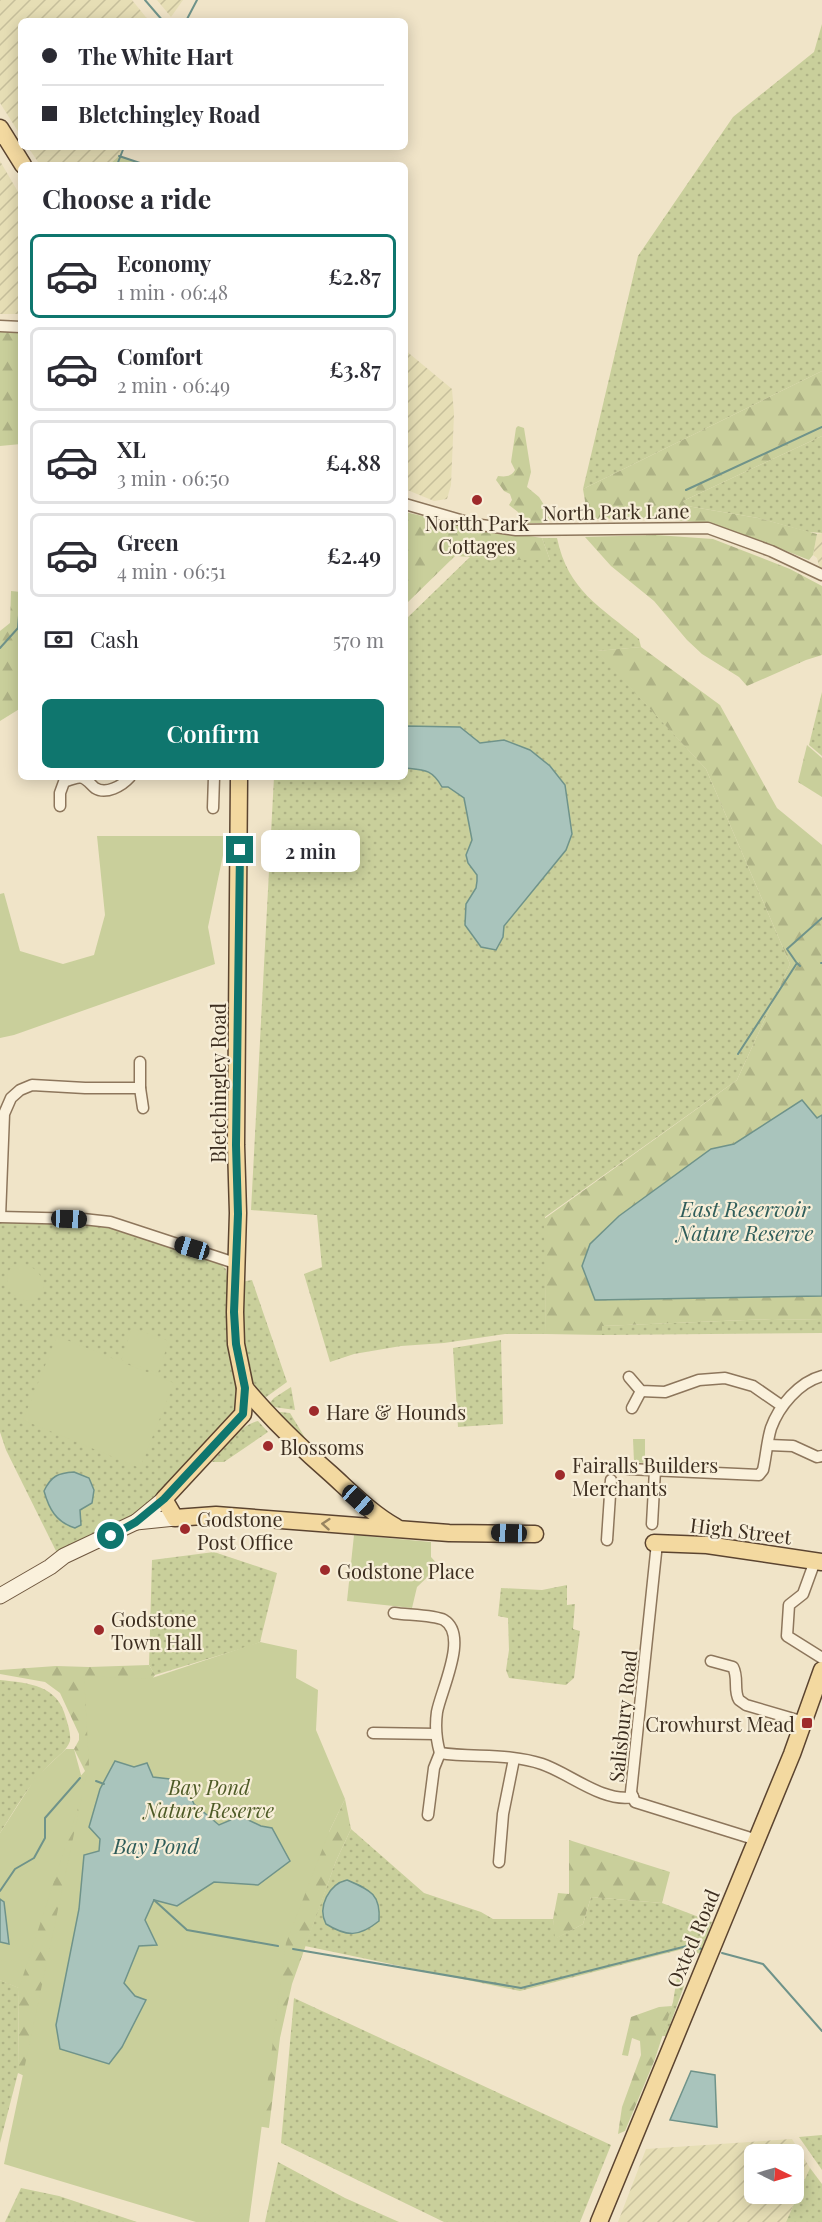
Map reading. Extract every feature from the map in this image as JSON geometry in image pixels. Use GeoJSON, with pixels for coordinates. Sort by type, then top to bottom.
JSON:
{"type":"FeatureCollection","features":[{"type":"Feature","properties":{"kind":"main road"},"geometry":{"type":"LineString","coordinates":[[0,128],[21,162]]}},
{"type":"Feature","properties":{"kind":"main road","name":"Bletchingley Road"},"geometry":{"type":"LineString","coordinates":[[239,780],[236,1344],[245,1388]]}},
{"type":"Feature","properties":{"kind":"main road"},"geometry":{"type":"LineString","coordinates":[[0,1596],[50,1567],[64,1556],[136,1522],[164,1499],[243,1414],[245,1388]]}},
{"type":"Feature","properties":{"kind":"main road"},"geometry":{"type":"LineString","coordinates":[[245,1388],[271,1418],[372,1512],[401,1529]]}},
{"type":"Feature","properties":{"kind":"main road"},"geometry":{"type":"LineString","coordinates":[[243,1414],[271,1418]]}},
{"type":"Feature","properties":{"kind":"main road"},"geometry":{"type":"LineString","coordinates":[[164,1499],[175,1518]]}},
{"type":"Feature","properties":{"kind":"main road"},"geometry":{"type":"LineString","coordinates":[[360,1527],[372,1512]]}},
{"type":"Feature","properties":{"kind":"main road"},"geometry":{"type":"LineString","coordinates":[[136,1522],[216,1515],[449,1533],[535,1534]]}},
{"type":"Feature","properties":{"kind":"main road","name":"High Street"},"geometry":{"type":"LineString","coordinates":[[656,1543],[706,1545],[818,1562]]}},
{"type":"Feature","properties":{"kind":"main road","name":"Oxted Road"},"geometry":{"type":"LineString","coordinates":[[598,2222],[757,1840],[822,1670]]}},
{"type":"Feature","properties":{"kind":"street"},"geometry":{"type":"LineString","coordinates":[[0,326],[18,327]]}},
{"type":"Feature","properties":{"kind":"street","name":"North Park Lane"},"geometry":{"type":"LineString","coordinates":[[408,505],[474,524],[516,530],[708,528],[771,551],[822,575]]}},
{"type":"Feature","properties":{"kind":"street"},"geometry":{"type":"LineString","coordinates":[[60,806],[60,793],[64,782],[70,780]]}},
{"type":"Feature","properties":{"kind":"street"},"geometry":{"type":"LineString","coordinates":[[85,780],[94,787],[106,791],[118,787],[126,780]]}},
{"type":"Feature","properties":{"kind":"street"},"geometry":{"type":"LineString","coordinates":[[213,808],[214,780]]}},
{"type":"Feature","properties":{"kind":"street"},"geometry":{"type":"LineString","coordinates":[[140,1062],[143,1108]]}},
{"type":"Feature","properties":{"kind":"street"},"geometry":{"type":"LineString","coordinates":[[140,1088],[32,1085],[20,1090],[11,1098],[4,1114],[0,1217],[84,1219],[110,1222],[236,1263]]}},
{"type":"Feature","properties":{"kind":"street"},"geometry":{"type":"LineString","coordinates":[[628,1469],[756,1476],[763,1470],[771,1428],[782,1406],[797,1390],[822,1376]]}},
{"type":"Feature","properties":{"kind":"street"},"geometry":{"type":"LineString","coordinates":[[628,1377],[641,1391],[665,1392],[699,1380],[725,1378],[753,1386],[782,1406]]}},
{"type":"Feature","properties":{"kind":"street"},"geometry":{"type":"LineString","coordinates":[[632,1408],[641,1391]]}},
{"type":"Feature","properties":{"kind":"street"},"geometry":{"type":"LineString","coordinates":[[769,1445],[793,1446],[817,1457],[822,1456]]}},
{"type":"Feature","properties":{"kind":"street"},"geometry":{"type":"LineString","coordinates":[[652,1524],[655,1470]]}},
{"type":"Feature","properties":{"kind":"street"},"geometry":{"type":"LineString","coordinates":[[607,1540],[611,1480]]}},
{"type":"Feature","properties":{"kind":"street","name":"Salisbury Road"},"geometry":{"type":"LineString","coordinates":[[656,1543],[631,1792],[635,1802],[757,1840]]}},
{"type":"Feature","properties":{"kind":"street"},"geometry":{"type":"LineString","coordinates":[[818,1562],[803,1594],[789,1605],[787,1636],[822,1658]]}},
{"type":"Feature","properties":{"kind":"street"},"geometry":{"type":"LineString","coordinates":[[394,1613],[443,1620],[452,1628],[455,1638],[454,1650],[437,1711],[436,1734],[440,1753],[434,1768],[428,1815]]}},
{"type":"Feature","properties":{"kind":"street"},"geometry":{"type":"LineString","coordinates":[[711,1661],[733,1667],[736,1674],[736,1696],[739,1701],[804,1722]]}},
{"type":"Feature","properties":{"kind":"street"},"geometry":{"type":"LineString","coordinates":[[373,1733],[436,1734]]}},
{"type":"Feature","properties":{"kind":"street"},"geometry":{"type":"LineString","coordinates":[[440,1753],[483,1754],[542,1764],[588,1787],[623,1799],[633,1797]]}},
{"type":"Feature","properties":{"kind":"street"},"geometry":{"type":"LineString","coordinates":[[499,1862],[503,1815],[514,1759]]}},
{"type":"Feature","properties":{"kind":"shaded area"},"geometry":{"type":"Polygon","coordinates":[[[0,0],[132,0],[147,18],[18,18],[18,131],[0,103],[0,0]]]}},
{"type":"Feature","properties":{"kind":"shaded area"},"geometry":{"type":"Polygon","coordinates":[[[157,0],[183,0],[171,17],[157,0]]]}},
{"type":"Feature","properties":{"kind":"shaded area"},"geometry":{"type":"Polygon","coordinates":[[[30,150],[122,150],[118,162],[38,162],[30,150]]]}},
{"type":"Feature","properties":{"kind":"shaded area"},"geometry":{"type":"Polygon","coordinates":[[[0,161],[18,192],[18,314],[0,314],[0,161]]]}},
{"type":"Feature","properties":{"kind":"shaded area"},"geometry":{"type":"Polygon","coordinates":[[[408,352],[452,389],[454,414],[451,485],[447,499],[434,501],[408,490],[408,352]]]}},
{"type":"Feature","properties":{"kind":"shaded area"},"geometry":{"type":"Polygon","coordinates":[[[822,533],[822,568],[813,555],[817,534],[822,533]]]}},
{"type":"Feature","properties":{"kind":"shaded area"},"geometry":{"type":"Polygon","coordinates":[[[792,2139],[795,2144],[744,2144],[744,2204],[794,2204],[786,2222],[618,2222],[646,2149],[792,2139]]]}},
{"type":"Feature","properties":{"kind":"shaded area"},"geometry":{"type":"Polygon","coordinates":[[[804,2158],[810,2168],[804,2182],[804,2158]]]}},
{"type":"Feature","properties":{"kind":"green space"},"geometry":{"type":"Polygon","coordinates":[[[822,24],[822,371],[583,489],[638,256],[733,117],[814,52],[822,24]]]}},
{"type":"Feature","properties":{"kind":"green space"},"geometry":{"type":"Polygon","coordinates":[[[119,156],[137,162],[112,162],[119,156]]]}},
{"type":"Feature","properties":{"kind":"green space"},"geometry":{"type":"Polygon","coordinates":[[[0,330],[18,332],[18,444],[0,446],[0,330]]]}},
{"type":"Feature","properties":{"kind":"green space"},"geometry":{"type":"Polygon","coordinates":[[[822,371],[822,436],[683,501],[687,506],[758,518],[817,534],[813,555],[809,560],[706,523],[653,518],[588,519],[583,489],[822,371]]]}},
{"type":"Feature","properties":{"kind":"green space"},"geometry":{"type":"Polygon","coordinates":[[[518,426],[524,428],[531,472],[527,487],[539,497],[544,505],[551,519],[547,523],[521,523],[518,512],[509,505],[512,500],[510,494],[504,491],[496,480],[498,476],[508,476],[515,470],[511,462],[518,426]]]}},
{"type":"Feature","properties":{"kind":"green space"},"geometry":{"type":"Polygon","coordinates":[[[822,436],[822,533],[808,532],[758,518],[687,506],[683,501],[822,436]]]}},
{"type":"Feature","properties":{"kind":"green space"},"geometry":{"type":"Polygon","coordinates":[[[408,513],[465,526],[542,538],[550,560],[520,560],[455,556],[408,602],[408,513]]]}},
{"type":"Feature","properties":{"kind":"green space"},"geometry":{"type":"Polygon","coordinates":[[[656,535],[713,539],[790,569],[822,586],[822,655],[747,686],[739,677],[702,654],[654,601],[611,566],[585,537],[656,535]]]}},
{"type":"Feature","properties":{"kind":"green space"},"geometry":{"type":"Polygon","coordinates":[[[542,538],[557,538],[569,572],[578,585],[599,607],[639,639],[641,647],[597,651],[706,769],[790,964],[737,1080],[545,1217],[546,1334],[505,1334],[444,1343],[401,1346],[354,1354],[330,1362],[304,1274],[322,1267],[317,1215],[251,1210],[274,780],[408,780],[408,617],[470,557],[550,560],[542,538]]]}},
{"type":"Feature","properties":{"kind":"green space"},"geometry":{"type":"Polygon","coordinates":[[[11,591],[18,592],[18,710],[0,721],[0,631],[10,623],[11,591]]]}},
{"type":"Feature","properties":{"kind":"green space"},"geometry":{"type":"Polygon","coordinates":[[[641,647],[720,705],[777,808],[822,845],[822,1320],[772,1319],[602,1326],[602,1335],[546,1334],[544,1219],[737,1080],[790,964],[706,769],[596,651],[641,647]]]}},
{"type":"Feature","properties":{"kind":"green space"},"geometry":{"type":"Polygon","coordinates":[[[822,692],[822,756],[809,745],[822,692]]]}},
{"type":"Feature","properties":{"kind":"green space"},"geometry":{"type":"Polygon","coordinates":[[[807,745],[822,758],[822,797],[798,782],[807,745]]]}},
{"type":"Feature","properties":{"kind":"green space"},"geometry":{"type":"Polygon","coordinates":[[[97,836],[227,836],[208,927],[215,964],[0,1038],[0,894],[4,893],[20,951],[63,964],[94,955],[105,915],[97,836]]]}},
{"type":"Feature","properties":{"kind":"green space"},"geometry":{"type":"Polygon","coordinates":[[[0,1221],[100,1224],[217,1261],[226,1269],[241,1407],[148,1509],[58,1555],[6,1450],[0,1432],[0,1221]]]}},
{"type":"Feature","properties":{"kind":"green space"},"geometry":{"type":"Polygon","coordinates":[[[13,1265],[29,1266],[39,1274],[44,1284],[42,1295],[30,1301],[23,1300],[12,1293],[7,1277],[13,1265]]]}},
{"type":"Feature","properties":{"kind":"green space"},"geometry":{"type":"Polygon","coordinates":[[[252,1280],[287,1382],[262,1400],[248,1371],[242,1343],[241,1282],[252,1280]]]}},
{"type":"Feature","properties":{"kind":"green space"},"geometry":{"type":"Polygon","coordinates":[[[772,1319],[822,1320],[822,1333],[602,1335],[601,1326],[772,1319]]]}},
{"type":"Feature","properties":{"kind":"green space"},"geometry":{"type":"Polygon","coordinates":[[[132,1328],[169,1341],[158,1373],[121,1360],[132,1328]]]}},
{"type":"Feature","properties":{"kind":"green space"},"geometry":{"type":"Polygon","coordinates":[[[57,1336],[174,1383],[140,1468],[23,1420],[57,1336]]]}},
{"type":"Feature","properties":{"kind":"green space"},"geometry":{"type":"Polygon","coordinates":[[[501,1340],[503,1424],[458,1427],[453,1348],[501,1340]]]}},
{"type":"Feature","properties":{"kind":"green space"},"geometry":{"type":"Polygon","coordinates":[[[291,1387],[295,1410],[267,1406],[274,1398],[291,1387]]]}},
{"type":"Feature","properties":{"kind":"green space"},"geometry":{"type":"Polygon","coordinates":[[[270,1411],[290,1413],[310,1446],[270,1411]]]}},
{"type":"Feature","properties":{"kind":"green space"},"geometry":{"type":"Polygon","coordinates":[[[258,1421],[268,1432],[224,1462],[212,1462],[239,1432],[258,1421]]]}},
{"type":"Feature","properties":{"kind":"green space"},"geometry":{"type":"Polygon","coordinates":[[[633,1439],[645,1439],[645,1463],[634,1462],[633,1439]]]}},
{"type":"Feature","properties":{"kind":"green space"},"geometry":{"type":"Polygon","coordinates":[[[354,1535],[431,1542],[431,1557],[439,1566],[417,1587],[412,1608],[347,1601],[354,1535]]]}},
{"type":"Feature","properties":{"kind":"green space"},"geometry":{"type":"Polygon","coordinates":[[[214,1552],[277,1573],[260,1642],[155,1675],[149,1665],[152,1560],[214,1552]]]}},
{"type":"Feature","properties":{"kind":"green space"},"geometry":{"type":"Polygon","coordinates":[[[567,1585],[567,1605],[575,1604],[573,1629],[580,1631],[574,1678],[566,1685],[509,1678],[506,1670],[509,1650],[508,1618],[498,1616],[501,1588],[542,1590],[567,1585]]]}},
{"type":"Feature","properties":{"kind":"green space","name":"Bay Pond Nature Reserve"},"geometry":{"type":"Polygon","coordinates":[[[260,1642],[297,1650],[296,1678],[318,1690],[316,1730],[345,1799],[329,1832],[286,1943],[249,2222],[196,2222],[4,2164],[82,1796],[19,1988],[0,1980],[0,1833],[36,1777],[66,1749],[74,1749],[84,1786],[89,1765],[84,1676],[149,1679],[260,1642]]]}},
{"type":"Feature","properties":{"kind":"green space","name":"Bay Pond Nature Reserve"},"geometry":{"type":"Polygon","coordinates":[[[149,1665],[155,1675],[146,1689],[329,1832],[345,1799],[351,1829],[336,1861],[292,1984],[280,2038],[269,2128],[180,2113],[100,2111],[18,2073],[19,1988],[0,1980],[0,1942],[31,1833],[85,1771],[74,1749],[79,1740],[79,1734],[60,1693],[45,1682],[0,1674],[0,1670],[56,1666],[149,1665]]]}},
{"type":"Feature","properties":{"kind":"green space"},"geometry":{"type":"Polygon","coordinates":[[[0,1680],[32,1685],[49,1692],[62,1707],[70,1741],[65,1750],[30,1787],[0,1833],[0,1680]]]}},
{"type":"Feature","properties":{"kind":"green space"},"geometry":{"type":"Polygon","coordinates":[[[351,1829],[424,1893],[481,1912],[493,1919],[553,1919],[556,1938],[583,1924],[591,1897],[662,1903],[712,1922],[700,1954],[687,1948],[520,1991],[305,1946],[336,1861],[351,1829]]]}},
{"type":"Feature","properties":{"kind":"green space"},"geometry":{"type":"Polygon","coordinates":[[[569,1840],[670,1872],[662,1903],[591,1897],[583,1924],[555,1939],[553,1919],[558,1893],[569,1894],[569,1840]]]}},
{"type":"Feature","properties":{"kind":"green space"},"geometry":{"type":"Polygon","coordinates":[[[677,1977],[684,1986],[666,2036],[662,2036],[673,2002],[677,1977]]]}},
{"type":"Feature","properties":{"kind":"green space"},"geometry":{"type":"Polygon","coordinates":[[[0,1980],[19,1988],[18,2073],[0,2143],[0,1980]]]}},
{"type":"Feature","properties":{"kind":"green space"},"geometry":{"type":"Polygon","coordinates":[[[294,1998],[611,2145],[580,2222],[444,2222],[281,2143],[294,1998]]]}},
{"type":"Feature","properties":{"kind":"green space"},"geometry":{"type":"Polygon","coordinates":[[[672,2006],[655,2059],[625,2131],[618,2134],[622,2107],[641,2055],[640,2041],[632,2038],[628,2056],[622,2055],[631,2017],[659,2007],[672,2006]]]}},
{"type":"Feature","properties":{"kind":"green space"},"geometry":{"type":"Polygon","coordinates":[[[822,2135],[822,2170],[804,2144],[799,2137],[822,2135]]]}},
{"type":"Feature","properties":{"kind":"green space"},"geometry":{"type":"Polygon","coordinates":[[[278,2162],[345,2198],[399,2222],[265,2222],[278,2162]]]}},
{"type":"Feature","properties":{"kind":"green space"},"geometry":{"type":"Polygon","coordinates":[[[810,2168],[822,2184],[822,2222],[786,2222],[794,2204],[804,2204],[804,2182],[810,2168]]]}},
{"type":"Feature","properties":{"kind":"green space"},"geometry":{"type":"Polygon","coordinates":[[[21,2188],[59,2196],[137,2222],[5,2222],[21,2188]]]}},
{"type":"Feature","properties":{"kind":"water"},"geometry":{"type":"Polygon","coordinates":[[[408,726],[460,727],[480,743],[504,740],[530,750],[550,766],[565,785],[572,834],[566,850],[504,926],[503,937],[496,950],[481,947],[465,925],[466,904],[476,888],[477,875],[468,863],[466,855],[472,840],[464,798],[448,787],[442,787],[427,771],[408,768],[408,726]]]}},
{"type":"Feature","properties":{"kind":"water","name":"East Reservoir Nature Reserve"},"geometry":{"type":"Polygon","coordinates":[[[802,1100],[817,1118],[822,1115],[822,1296],[595,1300],[582,1266],[590,1244],[619,1216],[711,1149],[734,1144],[802,1100]]]}},
{"type":"Feature","properties":{"kind":"water"},"geometry":{"type":"Polygon","coordinates":[[[74,1472],[89,1478],[94,1490],[92,1503],[80,1510],[81,1525],[75,1528],[54,1514],[44,1491],[56,1476],[74,1472]]]}},
{"type":"Feature","properties":{"kind":"water","name":"Bay Pond"},"geometry":{"type":"Polygon","coordinates":[[[115,1761],[134,1767],[147,1763],[153,1777],[170,1779],[189,1793],[194,1804],[219,1825],[240,1816],[261,1826],[272,1828],[290,1861],[258,1885],[214,1882],[177,1906],[154,1900],[145,1920],[157,1945],[139,1946],[124,1983],[135,1996],[146,2000],[122,2047],[109,2064],[60,2049],[56,2025],[79,1909],[84,1855],[99,1851],[100,1839],[89,1827],[100,1789],[115,1761]]]}},
{"type":"Feature","properties":{"kind":"water"},"geometry":{"type":"Polygon","coordinates":[[[347,1880],[368,1890],[378,1905],[379,1921],[359,1932],[340,1931],[326,1924],[324,1917],[326,1897],[335,1886],[347,1880]]]}},
{"type":"Feature","properties":{"kind":"water"},"geometry":{"type":"Polygon","coordinates":[[[0,1899],[4,1902],[9,1944],[0,1942],[0,1899]]]}},
{"type":"Feature","properties":{"kind":"water"},"geometry":{"type":"Polygon","coordinates":[[[691,2071],[715,2075],[717,2127],[670,2120],[691,2071]]]}},
{"type":"Feature","properties":{"kind":"waterway"},"geometry":{"type":"LineString","coordinates":[[145,0],[160,18]]}},
{"type":"Feature","properties":{"kind":"waterway"},"geometry":{"type":"LineString","coordinates":[[188,18],[197,0]]}},
{"type":"Feature","properties":{"kind":"waterway"},"geometry":{"type":"LineString","coordinates":[[118,162],[123,150]]}},
{"type":"Feature","properties":{"kind":"waterway"},"geometry":{"type":"LineString","coordinates":[[119,156],[137,162]]}},
{"type":"Feature","properties":{"kind":"waterway"},"geometry":{"type":"LineString","coordinates":[[686,490],[822,427]]}},
{"type":"Feature","properties":{"kind":"waterway"},"geometry":{"type":"LineString","coordinates":[[0,648],[18,628]]}},
{"type":"Feature","properties":{"kind":"waterway"},"geometry":{"type":"LineString","coordinates":[[796,962],[787,949],[822,918]]}},
{"type":"Feature","properties":{"kind":"waterway"},"geometry":{"type":"LineString","coordinates":[[738,1054],[797,963],[800,966]]}},
{"type":"Feature","properties":{"kind":"waterway"},"geometry":{"type":"LineString","coordinates":[[0,1891],[15,1869],[34,1858],[45,1838],[45,1818],[80,1778]]}},
{"type":"Feature","properties":{"kind":"waterway"},"geometry":{"type":"LineString","coordinates":[[96,1781],[104,1784]]}},
{"type":"Feature","properties":{"kind":"waterway"},"geometry":{"type":"LineString","coordinates":[[154,1900],[187,1930],[278,1946]]}},
{"type":"Feature","properties":{"kind":"waterway"},"geometry":{"type":"LineString","coordinates":[[293,1949],[521,1988],[687,1946],[702,1949]]}},
{"type":"Feature","properties":{"kind":"waterway"},"geometry":{"type":"LineString","coordinates":[[722,1953],[763,1964],[822,2031]]}},
{"type":"Feature","properties":{"kind":"place","name":"Nortth Park Cottages"},"geometry":{"type":"Point","coordinates":[477,500]}},
{"type":"Feature","properties":{"kind":"place","name":"Hare & Hounds"},"geometry":{"type":"Point","coordinates":[314,1411]}},
{"type":"Feature","properties":{"kind":"place","name":"Blossoms"},"geometry":{"type":"Point","coordinates":[268,1446]}},
{"type":"Feature","properties":{"kind":"place","name":"Fairalls Builders Merchants"},"geometry":{"type":"Point","coordinates":[560,1475]}},
{"type":"Feature","properties":{"kind":"place","name":"Godstone Post Office"},"geometry":{"type":"Point","coordinates":[185,1529]}},
{"type":"Feature","properties":{"kind":"place","name":"Godstone Place"},"geometry":{"type":"Point","coordinates":[325,1570]}},
{"type":"Feature","properties":{"kind":"place","name":"Godstone Town Hall"},"geometry":{"type":"Point","coordinates":[99,1630]}},
{"type":"Feature","properties":{"kind":"place","name":"Crowhurst Mead"},"geometry":{"type":"Point","coordinates":[807,1723]}},
{"type":"Feature","properties":{"kind":"route"},"geometry":{"type":"LineString","coordinates":[[111,1536],[136,1522],[164,1499],[243,1414],[245,1388],[236,1344],[234,1312],[238,1214],[236,1145],[240,850]]}}]}
